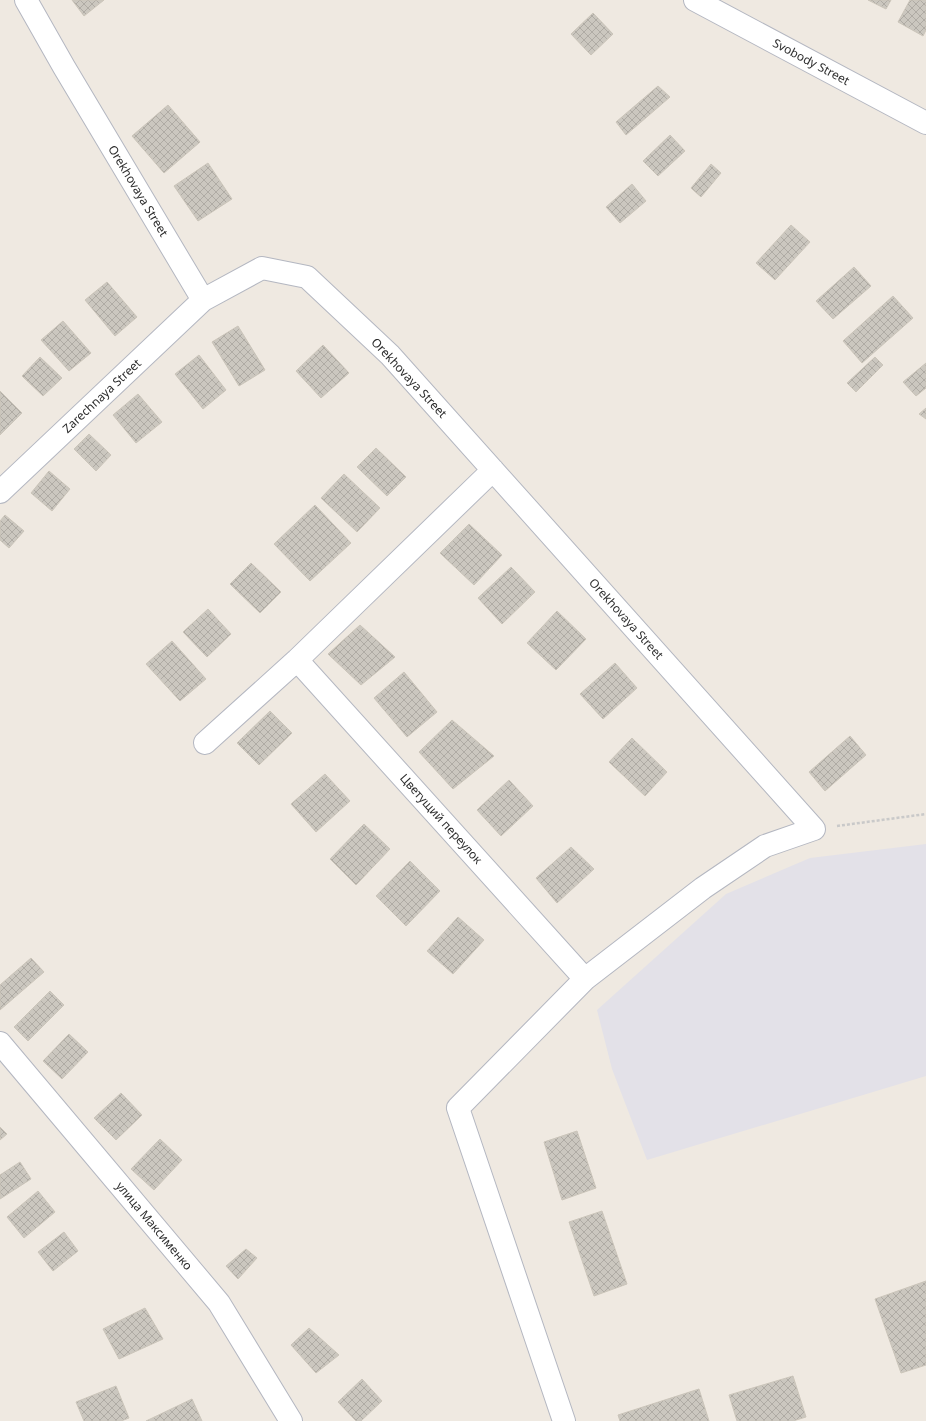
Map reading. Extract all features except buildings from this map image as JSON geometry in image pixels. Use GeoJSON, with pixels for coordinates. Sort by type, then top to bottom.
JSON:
{"type":"FeatureCollection","features":[{"type":"Feature","properties":{"kind":"street","name":"Orekhovaya Street"},"geometry":{"type":"LineString","coordinates":[[26,0],[64,67],[203,300],[262,268],[307,277],[390,355],[814,829]]}},
{"type":"Feature","properties":{"kind":"street","name":"Svobody Street"},"geometry":{"type":"LineString","coordinates":[[695,0],[926,123]]}},
{"type":"Feature","properties":{"kind":"street","name":"Zarechnaya Street"},"geometry":{"type":"LineString","coordinates":[[0,492],[203,300]]}},
{"type":"Feature","properties":{"kind":"street"},"geometry":{"type":"LineString","coordinates":[[205,743],[297,660],[493,470]]}},
{"type":"Feature","properties":{"kind":"street","name":"Цветущий переулок"},"geometry":{"type":"LineString","coordinates":[[297,660],[585,978]]}},
{"type":"Feature","properties":{"kind":"street"},"geometry":{"type":"LineString","coordinates":[[564,1421],[458,1108],[585,978],[703,888],[766,846],[814,829]]}},
{"type":"Feature","properties":{"kind":"street","name":"улица Максименко"},"geometry":{"type":"LineString","coordinates":[[0,1043],[218,1304],[291,1421]]}},
{"type":"Feature","properties":{"kind":"path"},"geometry":{"type":"LineString","coordinates":[[814,829],[926,814]]}},
{"type":"Feature","properties":{"kind":"shaded area"},"geometry":{"type":"Polygon","coordinates":[[[926,844],[926,1076],[647,1160],[612,1069],[597,1010],[726,894],[810,858],[926,844]]]}}]}
